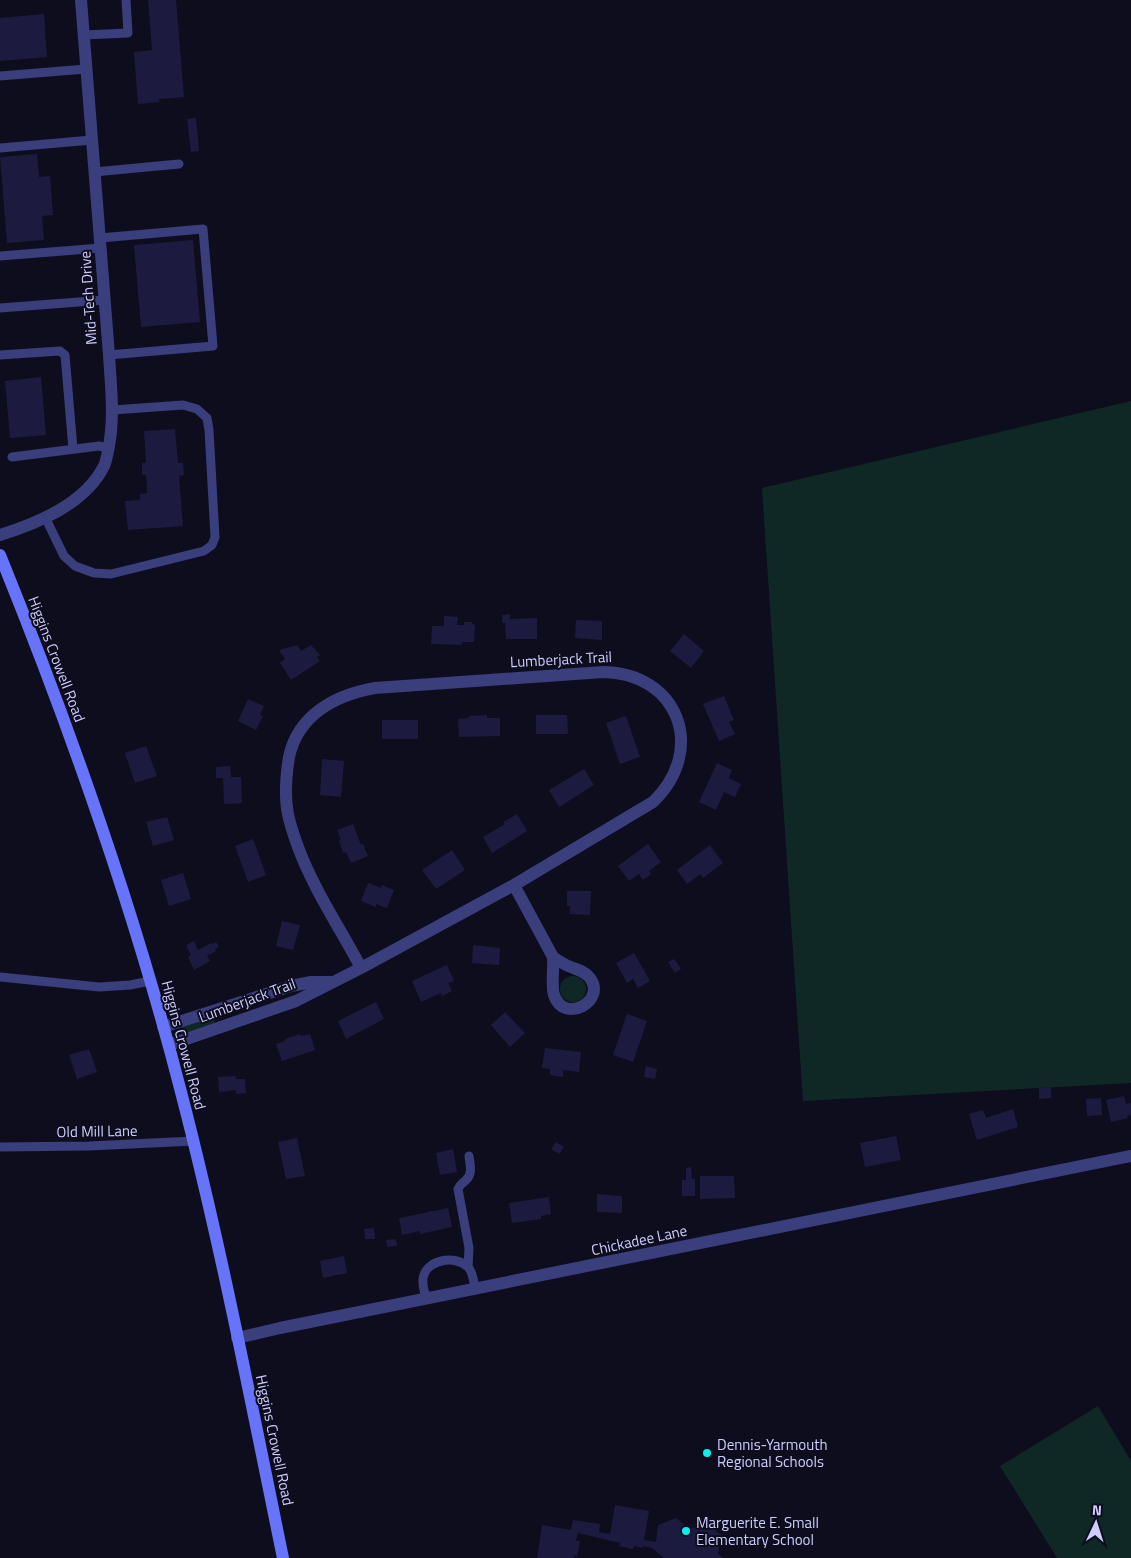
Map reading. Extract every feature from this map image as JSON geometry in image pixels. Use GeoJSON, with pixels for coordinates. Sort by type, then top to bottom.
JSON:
{"type":"FeatureCollection","features":[{"type":"Feature","properties":{"kind":"main road","name":"Higgins Crowell Road"},"geometry":{"type":"LineString","coordinates":[[0,555],[35,642],[91,796],[116,870],[169,1045],[206,1192],[283,1558]]}},
{"type":"Feature","properties":{"kind":"street","name":"Mid-Tech Drive"},"geometry":{"type":"LineString","coordinates":[[0,535],[45,517],[72,501],[89,487],[105,465],[112,433],[109,355],[81,0]]}},
{"type":"Feature","properties":{"kind":"street","name":"Lumberjack Trail"},"geometry":{"type":"LineString","coordinates":[[169,1045],[296,1001],[334,982],[361,968],[514,885],[653,802],[670,784],[676,772],[680,755],[680,730],[677,718],[665,697],[656,689],[632,675],[604,672],[385,686],[349,694],[325,705],[306,722],[294,740],[288,766],[287,809],[291,828],[311,877],[361,968]]}},
{"type":"Feature","properties":{"kind":"street"},"geometry":{"type":"LineString","coordinates":[[514,885],[553,957]]}},
{"type":"Feature","properties":{"kind":"street","name":"Lumberjack Trail"},"geometry":{"type":"LineString","coordinates":[[163,1026],[291,986],[312,982],[334,982]]}},
{"type":"Feature","properties":{"kind":"street"},"geometry":{"type":"LineString","coordinates":[[233,1005],[238,1021]]}},
{"type":"Feature","properties":{"kind":"street","name":"Chickadee Lane"},"geometry":{"type":"LineString","coordinates":[[237,1338],[1131,1156]]}},
{"type":"Feature","properties":{"kind":"lane"},"geometry":{"type":"LineString","coordinates":[[84,35],[128,33],[126,0]]}},
{"type":"Feature","properties":{"kind":"lane"},"geometry":{"type":"LineString","coordinates":[[0,76],[86,69]]}},
{"type":"Feature","properties":{"kind":"lane"},"geometry":{"type":"LineString","coordinates":[[0,148],[92,140]]}},
{"type":"Feature","properties":{"kind":"lane"},"geometry":{"type":"LineString","coordinates":[[94,172],[179,164]]}},
{"type":"Feature","properties":{"kind":"lane"},"geometry":{"type":"LineString","coordinates":[[0,256],[203,229],[213,346],[109,355]]}},
{"type":"Feature","properties":{"kind":"lane"},"geometry":{"type":"LineString","coordinates":[[0,308],[105,300]]}},
{"type":"Feature","properties":{"kind":"lane"},"geometry":{"type":"LineString","coordinates":[[0,355],[60,351],[65,355],[72,450]]}},
{"type":"Feature","properties":{"kind":"lane"},"geometry":{"type":"LineString","coordinates":[[45,517],[64,556],[75,566],[94,573],[111,574],[204,551],[212,545],[215,537],[207,418],[197,409],[183,405],[112,410]]}},
{"type":"Feature","properties":{"kind":"lane"},"geometry":{"type":"LineString","coordinates":[[12,457],[99,446],[108,448]]}},
{"type":"Feature","properties":{"kind":"lane"},"geometry":{"type":"LineString","coordinates":[[0,977],[99,987],[130,985],[150,981]]}},
{"type":"Feature","properties":{"kind":"lane","name":"Old Mill Lane"},"geometry":{"type":"LineString","coordinates":[[0,1146],[89,1146],[194,1141]]}},
{"type":"Feature","properties":{"kind":"lane"},"geometry":{"type":"LineString","coordinates":[[468,1267],[470,1248],[458,1189],[459,1185],[468,1178],[471,1172],[469,1156]]}},
{"type":"Feature","properties":{"kind":"lane"},"geometry":{"type":"LineString","coordinates":[[426,1299],[424,1273],[442,1260],[460,1262],[468,1267],[473,1277],[475,1290]]}},
{"type":"Feature","properties":{"kind":"green space"},"geometry":{"type":"Polygon","coordinates":[[[1131,401],[1131,1083],[803,1101],[762,488],[1131,401]]]}},
{"type":"Feature","properties":{"kind":"green space"},"geometry":{"type":"Polygon","coordinates":[[[573,976],[582,980],[586,989],[582,998],[573,1002],[564,998],[560,989],[564,980],[573,976]]]}},
{"type":"Feature","properties":{"kind":"green space"},"geometry":{"type":"Polygon","coordinates":[[[212,1017],[215,1020],[214,1023],[185,1033],[182,1030],[183,1026],[212,1017]]]}},
{"type":"Feature","properties":{"kind":"green space"},"geometry":{"type":"Polygon","coordinates":[[[1098,1406],[1131,1461],[1131,1558],[1057,1558],[1000,1466],[1098,1406]]]}},
{"type":"Feature","properties":{"kind":"building"},"geometry":{"type":"Polygon","coordinates":[[[148,0],[176,0],[184,97],[159,99],[160,102],[138,104],[134,52],[152,50],[148,0]]]}},
{"type":"Feature","properties":{"kind":"building"},"geometry":{"type":"Polygon","coordinates":[[[44,14],[47,57],[0,61],[0,18],[44,14]]]}},
{"type":"Feature","properties":{"kind":"building"},"geometry":{"type":"Polygon","coordinates":[[[196,118],[199,151],[191,152],[187,119],[196,118]]]}},
{"type":"Feature","properties":{"kind":"building"},"geometry":{"type":"Polygon","coordinates":[[[37,154],[39,177],[50,176],[53,215],[42,216],[44,240],[7,243],[0,157],[37,154]]]}},
{"type":"Feature","properties":{"kind":"building"},"geometry":{"type":"Polygon","coordinates":[[[193,240],[200,322],[141,327],[134,245],[193,240]]]}},
{"type":"Feature","properties":{"kind":"building"},"geometry":{"type":"Polygon","coordinates":[[[41,377],[46,435],[10,438],[5,381],[41,377]]]}},
{"type":"Feature","properties":{"kind":"building"},"geometry":{"type":"Polygon","coordinates":[[[175,429],[178,463],[183,463],[184,475],[179,476],[183,526],[128,530],[125,501],[140,500],[140,494],[147,493],[146,475],[142,475],[142,463],[146,463],[144,431],[175,429]]]}},
{"type":"Feature","properties":{"kind":"building"},"geometry":{"type":"Polygon","coordinates":[[[510,614],[510,619],[537,618],[537,639],[506,639],[505,623],[502,623],[502,615],[510,614]]]}},
{"type":"Feature","properties":{"kind":"building"},"geometry":{"type":"Polygon","coordinates":[[[444,616],[458,617],[457,625],[464,625],[464,622],[472,622],[475,625],[474,642],[462,642],[462,645],[431,644],[432,626],[444,626],[444,616]]]}},
{"type":"Feature","properties":{"kind":"building"},"geometry":{"type":"Polygon","coordinates":[[[576,620],[602,621],[602,640],[575,638],[576,620]]]}},
{"type":"Feature","properties":{"kind":"building"},"geometry":{"type":"Polygon","coordinates":[[[684,634],[704,651],[691,668],[670,651],[684,634]]]}},
{"type":"Feature","properties":{"kind":"building"},"geometry":{"type":"Polygon","coordinates":[[[297,645],[301,651],[311,645],[320,655],[317,657],[320,661],[291,680],[280,663],[285,659],[279,650],[297,645]]]}},
{"type":"Feature","properties":{"kind":"building"},"geometry":{"type":"Polygon","coordinates":[[[724,696],[734,720],[729,722],[735,734],[719,741],[703,704],[724,696]]]}},
{"type":"Feature","properties":{"kind":"building"},"geometry":{"type":"Polygon","coordinates":[[[248,699],[264,706],[260,715],[263,716],[256,730],[238,721],[248,699]]]}},
{"type":"Feature","properties":{"kind":"building"},"geometry":{"type":"Polygon","coordinates":[[[487,715],[487,718],[500,718],[500,736],[459,737],[458,719],[487,715]]]}},
{"type":"Feature","properties":{"kind":"building"},"geometry":{"type":"Polygon","coordinates":[[[536,715],[567,715],[568,734],[536,734],[536,715]]]}},
{"type":"Feature","properties":{"kind":"building"},"geometry":{"type":"Polygon","coordinates":[[[626,716],[640,757],[620,764],[606,723],[626,716]]]}},
{"type":"Feature","properties":{"kind":"building"},"geometry":{"type":"Polygon","coordinates":[[[382,720],[418,720],[418,739],[382,739],[382,720]]]}},
{"type":"Feature","properties":{"kind":"building"},"geometry":{"type":"Polygon","coordinates":[[[146,746],[157,776],[135,783],[125,753],[146,746]]]}},
{"type":"Feature","properties":{"kind":"building"},"geometry":{"type":"Polygon","coordinates":[[[322,759],[344,761],[341,797],[320,795],[322,759]]]}},
{"type":"Feature","properties":{"kind":"building"},"geometry":{"type":"Polygon","coordinates":[[[717,763],[732,770],[729,778],[741,784],[735,797],[724,792],[716,810],[699,802],[717,763]]]}},
{"type":"Feature","properties":{"kind":"building"},"geometry":{"type":"Polygon","coordinates":[[[230,766],[231,777],[241,777],[242,803],[224,804],[223,778],[216,778],[216,767],[230,766]]]}},
{"type":"Feature","properties":{"kind":"building"},"geometry":{"type":"Polygon","coordinates":[[[584,769],[594,785],[559,807],[549,790],[584,769]]]}},
{"type":"Feature","properties":{"kind":"building"},"geometry":{"type":"Polygon","coordinates":[[[517,814],[527,831],[492,853],[483,837],[505,824],[503,822],[517,814]]]}},
{"type":"Feature","properties":{"kind":"building"},"geometry":{"type":"Polygon","coordinates":[[[167,817],[174,840],[153,846],[146,822],[167,817]]]}},
{"type":"Feature","properties":{"kind":"building"},"geometry":{"type":"Polygon","coordinates":[[[353,824],[361,845],[363,844],[368,856],[351,863],[346,852],[343,853],[337,830],[353,824]]]}},
{"type":"Feature","properties":{"kind":"building"},"geometry":{"type":"Polygon","coordinates":[[[253,839],[266,875],[248,882],[235,846],[253,839]]]}},
{"type":"Feature","properties":{"kind":"building"},"geometry":{"type":"Polygon","coordinates":[[[648,844],[661,862],[649,871],[651,874],[643,880],[639,874],[629,881],[618,866],[648,844]]]}},
{"type":"Feature","properties":{"kind":"building"},"geometry":{"type":"Polygon","coordinates":[[[710,845],[723,863],[703,878],[700,874],[687,884],[677,870],[710,845]]]}},
{"type":"Feature","properties":{"kind":"building"},"geometry":{"type":"Polygon","coordinates":[[[452,850],[465,870],[436,889],[422,870],[452,850]]]}},
{"type":"Feature","properties":{"kind":"building"},"geometry":{"type":"Polygon","coordinates":[[[183,873],[191,899],[169,906],[161,880],[183,873]]]}},
{"type":"Feature","properties":{"kind":"building"},"geometry":{"type":"Polygon","coordinates":[[[368,883],[381,888],[382,885],[394,890],[387,908],[376,904],[376,907],[361,901],[368,883]]]}},
{"type":"Feature","properties":{"kind":"building"},"geometry":{"type":"Polygon","coordinates":[[[567,891],[591,891],[590,915],[570,914],[570,906],[567,906],[567,891]]]}},
{"type":"Feature","properties":{"kind":"building"},"geometry":{"type":"Polygon","coordinates":[[[282,921],[300,925],[293,950],[276,946],[282,921]]]}},
{"type":"Feature","properties":{"kind":"building"},"geometry":{"type":"Polygon","coordinates":[[[194,941],[198,950],[216,942],[219,947],[207,956],[210,961],[194,970],[188,957],[191,955],[186,945],[194,941]]]}},
{"type":"Feature","properties":{"kind":"building"},"geometry":{"type":"Polygon","coordinates":[[[473,945],[500,948],[499,965],[472,963],[473,945]]]}},
{"type":"Feature","properties":{"kind":"building"},"geometry":{"type":"Polygon","coordinates":[[[634,953],[650,981],[638,988],[633,979],[627,983],[616,963],[634,953]]]}},
{"type":"Feature","properties":{"kind":"building"},"geometry":{"type":"Polygon","coordinates":[[[674,959],[681,969],[675,973],[668,962],[674,959]]]}},
{"type":"Feature","properties":{"kind":"building"},"geometry":{"type":"Polygon","coordinates":[[[447,965],[454,981],[448,983],[452,991],[442,996],[441,993],[421,1002],[412,981],[447,965]]]}},
{"type":"Feature","properties":{"kind":"building"},"geometry":{"type":"Polygon","coordinates":[[[376,1002],[384,1019],[346,1039],[338,1021],[376,1002]]]}},
{"type":"Feature","properties":{"kind":"building"},"geometry":{"type":"Polygon","coordinates":[[[505,1012],[525,1033],[510,1047],[491,1025],[505,1012]]]}},
{"type":"Feature","properties":{"kind":"building"},"geometry":{"type":"Polygon","coordinates":[[[627,1014],[647,1021],[633,1062],[613,1055],[627,1014]]]}},
{"type":"Feature","properties":{"kind":"building"},"geometry":{"type":"Polygon","coordinates":[[[300,1034],[301,1036],[310,1034],[315,1050],[282,1061],[276,1044],[300,1034]]]}},
{"type":"Feature","properties":{"kind":"building"},"geometry":{"type":"Polygon","coordinates":[[[545,1048],[581,1052],[579,1072],[563,1070],[563,1077],[550,1075],[550,1069],[542,1068],[545,1048]]]}},
{"type":"Feature","properties":{"kind":"building"},"geometry":{"type":"Polygon","coordinates":[[[89,1049],[97,1072],[77,1079],[69,1055],[89,1049]]]}},
{"type":"Feature","properties":{"kind":"building"},"geometry":{"type":"Polygon","coordinates":[[[646,1066],[657,1069],[655,1079],[644,1077],[646,1066]]]}},
{"type":"Feature","properties":{"kind":"building"},"geometry":{"type":"Polygon","coordinates":[[[235,1076],[236,1079],[245,1079],[246,1093],[236,1094],[236,1090],[219,1092],[218,1077],[235,1076]]]}},
{"type":"Feature","properties":{"kind":"building"},"geometry":{"type":"Polygon","coordinates":[[[1051,1087],[1051,1098],[1039,1099],[1039,1088],[1051,1087]]]}},
{"type":"Feature","properties":{"kind":"building"},"geometry":{"type":"Polygon","coordinates":[[[1124,1096],[1126,1104],[1131,1103],[1131,1115],[1127,1116],[1128,1118],[1111,1122],[1106,1100],[1124,1096]]]}},
{"type":"Feature","properties":{"kind":"building"},"geometry":{"type":"Polygon","coordinates":[[[1101,1098],[1102,1115],[1087,1116],[1086,1099],[1101,1098]]]}},
{"type":"Feature","properties":{"kind":"building"},"geometry":{"type":"Polygon","coordinates":[[[1013,1109],[1018,1127],[977,1140],[969,1114],[983,1110],[986,1118],[1013,1109]]]}},
{"type":"Feature","properties":{"kind":"building"},"geometry":{"type":"Polygon","coordinates":[[[896,1136],[901,1160],[865,1167],[860,1143],[896,1136]]]}},
{"type":"Feature","properties":{"kind":"building"},"geometry":{"type":"Polygon","coordinates":[[[297,1138],[305,1176],[286,1179],[278,1142],[297,1138]]]}},
{"type":"Feature","properties":{"kind":"building"},"geometry":{"type":"Polygon","coordinates":[[[556,1142],[564,1147],[559,1154],[551,1149],[556,1142]]]}},
{"type":"Feature","properties":{"kind":"building"},"geometry":{"type":"Polygon","coordinates":[[[453,1149],[457,1172],[440,1175],[436,1153],[453,1149]]]}},
{"type":"Feature","properties":{"kind":"building"},"geometry":{"type":"Polygon","coordinates":[[[691,1167],[692,1179],[695,1179],[695,1196],[682,1196],[682,1180],[686,1180],[686,1168],[691,1167]]]}},
{"type":"Feature","properties":{"kind":"building"},"geometry":{"type":"Polygon","coordinates":[[[700,1176],[734,1176],[735,1198],[700,1199],[700,1176]]]}},
{"type":"Feature","properties":{"kind":"building"},"geometry":{"type":"Polygon","coordinates":[[[597,1194],[622,1196],[622,1213],[597,1212],[597,1194]]]}},
{"type":"Feature","properties":{"kind":"building"},"geometry":{"type":"Polygon","coordinates":[[[549,1197],[551,1214],[541,1216],[541,1219],[512,1223],[509,1203],[549,1197]]]}},
{"type":"Feature","properties":{"kind":"building"},"geometry":{"type":"Polygon","coordinates":[[[448,1208],[452,1227],[420,1234],[420,1231],[402,1235],[399,1218],[448,1208]]]}},
{"type":"Feature","properties":{"kind":"building"},"geometry":{"type":"Polygon","coordinates":[[[374,1228],[375,1239],[365,1239],[364,1229],[374,1228]]]}},
{"type":"Feature","properties":{"kind":"building"},"geometry":{"type":"Polygon","coordinates":[[[396,1239],[397,1246],[387,1247],[386,1240],[396,1239]]]}},
{"type":"Feature","properties":{"kind":"building"},"geometry":{"type":"Polygon","coordinates":[[[344,1256],[347,1273],[323,1278],[320,1261],[344,1256]]]}},
{"type":"Feature","properties":{"kind":"building","name":"Marguerite E. Small Elementary School"},"geometry":{"type":"Polygon","coordinates":[[[615,1505],[649,1511],[644,1540],[656,1542],[658,1525],[676,1518],[690,1529],[707,1523],[721,1535],[718,1554],[723,1558],[664,1558],[652,1548],[634,1546],[633,1549],[619,1546],[620,1543],[578,1533],[576,1541],[580,1541],[577,1556],[574,1555],[574,1558],[537,1558],[542,1525],[571,1530],[573,1520],[600,1524],[599,1532],[610,1534],[615,1505]]]}},
{"type":"Feature","properties":{"kind":"place","name":"Dennis-Yarmouth Regional Schools"},"geometry":{"type":"Point","coordinates":[707,1453]}},
{"type":"Feature","properties":{"kind":"place","name":"Marguerite E. Small Elementary School"},"geometry":{"type":"Point","coordinates":[686,1531]}}]}
